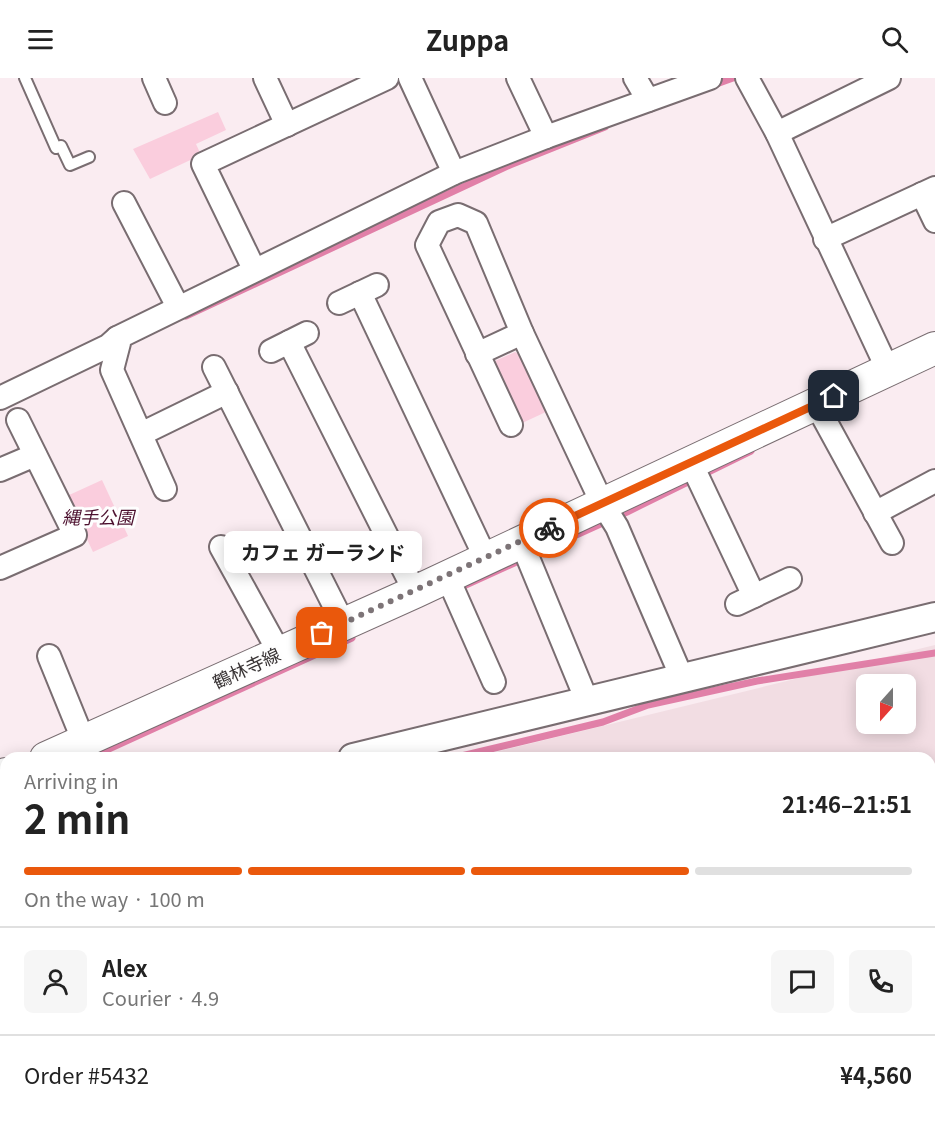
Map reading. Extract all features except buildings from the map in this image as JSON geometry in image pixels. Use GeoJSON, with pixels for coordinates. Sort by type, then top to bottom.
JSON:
{"type":"FeatureCollection","features":[{"type":"Feature","properties":{"kind":"main road","name":"鶴林寺線"},"geometry":{"type":"LineString","coordinates":[[60,752],[415,592],[451,588],[486,559],[526,555],[819,412],[888,370],[935,348]]}},
{"type":"Feature","properties":{"kind":"street"},"geometry":{"type":"LineString","coordinates":[[154,78],[165,103]]}},
{"type":"Feature","properties":{"kind":"street"},"geometry":{"type":"LineString","coordinates":[[265,78],[287,125]]}},
{"type":"Feature","properties":{"kind":"street"},"geometry":{"type":"LineString","coordinates":[[254,269],[203,164],[387,78]]}},
{"type":"Feature","properties":{"kind":"street"},"geometry":{"type":"LineString","coordinates":[[410,78],[454,173]]}},
{"type":"Feature","properties":{"kind":"street"},"geometry":{"type":"LineString","coordinates":[[518,78],[546,137]]}},
{"type":"Feature","properties":{"kind":"street"},"geometry":{"type":"LineString","coordinates":[[636,78],[648,100]]}},
{"type":"Feature","properties":{"kind":"street"},"geometry":{"type":"LineString","coordinates":[[0,398],[108,346],[117,347],[178,307],[454,173],[710,78]]}},
{"type":"Feature","properties":{"kind":"street"},"geometry":{"type":"LineString","coordinates":[[748,80],[777,133],[888,370]]}},
{"type":"Feature","properties":{"kind":"street"},"geometry":{"type":"LineString","coordinates":[[777,133],[879,80]]}},
{"type":"Feature","properties":{"kind":"street"},"geometry":{"type":"LineString","coordinates":[[825,238],[929,191],[935,220]]}},
{"type":"Feature","properties":{"kind":"street"},"geometry":{"type":"LineString","coordinates":[[124,203],[178,307]]}},
{"type":"Feature","properties":{"kind":"street"},"geometry":{"type":"LineString","coordinates":[[511,425],[427,245],[439,222],[458,215],[476,223],[522,333],[610,515],[682,678]]}},
{"type":"Feature","properties":{"kind":"street"},"geometry":{"type":"LineString","coordinates":[[339,303],[369,289],[449,459],[486,559]]}},
{"type":"Feature","properties":{"kind":"street"},"geometry":{"type":"LineString","coordinates":[[477,354],[522,333]]}},
{"type":"Feature","properties":{"kind":"street"},"geometry":{"type":"LineString","coordinates":[[289,342],[415,592]]}},
{"type":"Feature","properties":{"kind":"street"},"geometry":{"type":"LineString","coordinates":[[117,347],[112,370],[165,489]]}},
{"type":"Feature","properties":{"kind":"street"},"geometry":{"type":"LineString","coordinates":[[214,367],[343,623]]}},
{"type":"Feature","properties":{"kind":"street"},"geometry":{"type":"LineString","coordinates":[[141,434],[227,392]]}},
{"type":"Feature","properties":{"kind":"street"},"geometry":{"type":"LineString","coordinates":[[819,412],[871,520],[892,543]]}},
{"type":"Feature","properties":{"kind":"street"},"geometry":{"type":"LineString","coordinates":[[0,568],[75,535],[18,420]]}},
{"type":"Feature","properties":{"kind":"street"},"geometry":{"type":"LineString","coordinates":[[0,470],[35,455]]}},
{"type":"Feature","properties":{"kind":"street"},"geometry":{"type":"LineString","coordinates":[[695,474],[745,600],[790,579]]}},
{"type":"Feature","properties":{"kind":"street"},"geometry":{"type":"LineString","coordinates":[[871,520],[935,481]]}},
{"type":"Feature","properties":{"kind":"street"},"geometry":{"type":"LineString","coordinates":[[221,547],[279,652]]}},
{"type":"Feature","properties":{"kind":"street"},"geometry":{"type":"LineString","coordinates":[[526,555],[587,701]]}},
{"type":"Feature","properties":{"kind":"street"},"geometry":{"type":"LineString","coordinates":[[451,588],[494,682]]}},
{"type":"Feature","properties":{"kind":"street"},"geometry":{"type":"LineString","coordinates":[[378,752],[935,617]]}},
{"type":"Feature","properties":{"kind":"street"},"geometry":{"type":"LineString","coordinates":[[49,656],[84,742]]}},
{"type":"Feature","properties":{"kind":"lane"},"geometry":{"type":"LineString","coordinates":[[25,78],[56,148],[61,146],[70,165],[89,156]]}},
{"type":"Feature","properties":{"kind":"shaded area"},"geometry":{"type":"Polygon","coordinates":[[[935,645],[935,752],[496,752],[935,645]]]}},
{"type":"Feature","properties":{"kind":"green space"},"geometry":{"type":"Polygon","coordinates":[[[218,112],[226,130],[196,144],[201,155],[150,179],[133,149],[218,112]]]}},
{"type":"Feature","properties":{"kind":"green space"},"geometry":{"type":"Polygon","coordinates":[[[515,352],[524,357],[548,411],[518,425],[493,370],[495,361],[515,352]]]}},
{"type":"Feature","properties":{"kind":"green space","name":"縄手公園"},"geometry":{"type":"Polygon","coordinates":[[[102,480],[128,536],[93,552],[67,496],[102,480]]]}},
{"type":"Feature","properties":{"kind":"waterway"},"geometry":{"type":"LineString","coordinates":[[711,86],[733,78]]}},
{"type":"Feature","properties":{"kind":"waterway"},"geometry":{"type":"LineString","coordinates":[[186,316],[510,165],[605,127]]}},
{"type":"Feature","properties":{"kind":"waterway"},"geometry":{"type":"LineString","coordinates":[[457,589],[627,512],[751,451]]}},
{"type":"Feature","properties":{"kind":"waterway"},"geometry":{"type":"LineString","coordinates":[[102,752],[352,638]]}},
{"type":"Feature","properties":{"kind":"waterway"},"geometry":{"type":"LineString","coordinates":[[478,752],[603,722],[648,705],[757,681],[935,653]]}},
{"type":"Feature","properties":{"kind":"way so far"},"geometry":{"type":"LineString","coordinates":[[322,633],[415,592],[549,528]]}},
{"type":"Feature","properties":{"kind":"place","name":"カフェ ガーランド"},"geometry":{"type":"Point","coordinates":[322,633]}},
{"type":"Feature","properties":{"kind":"route"},"geometry":{"type":"LineString","coordinates":[[549,528],[834,396]]}}]}
